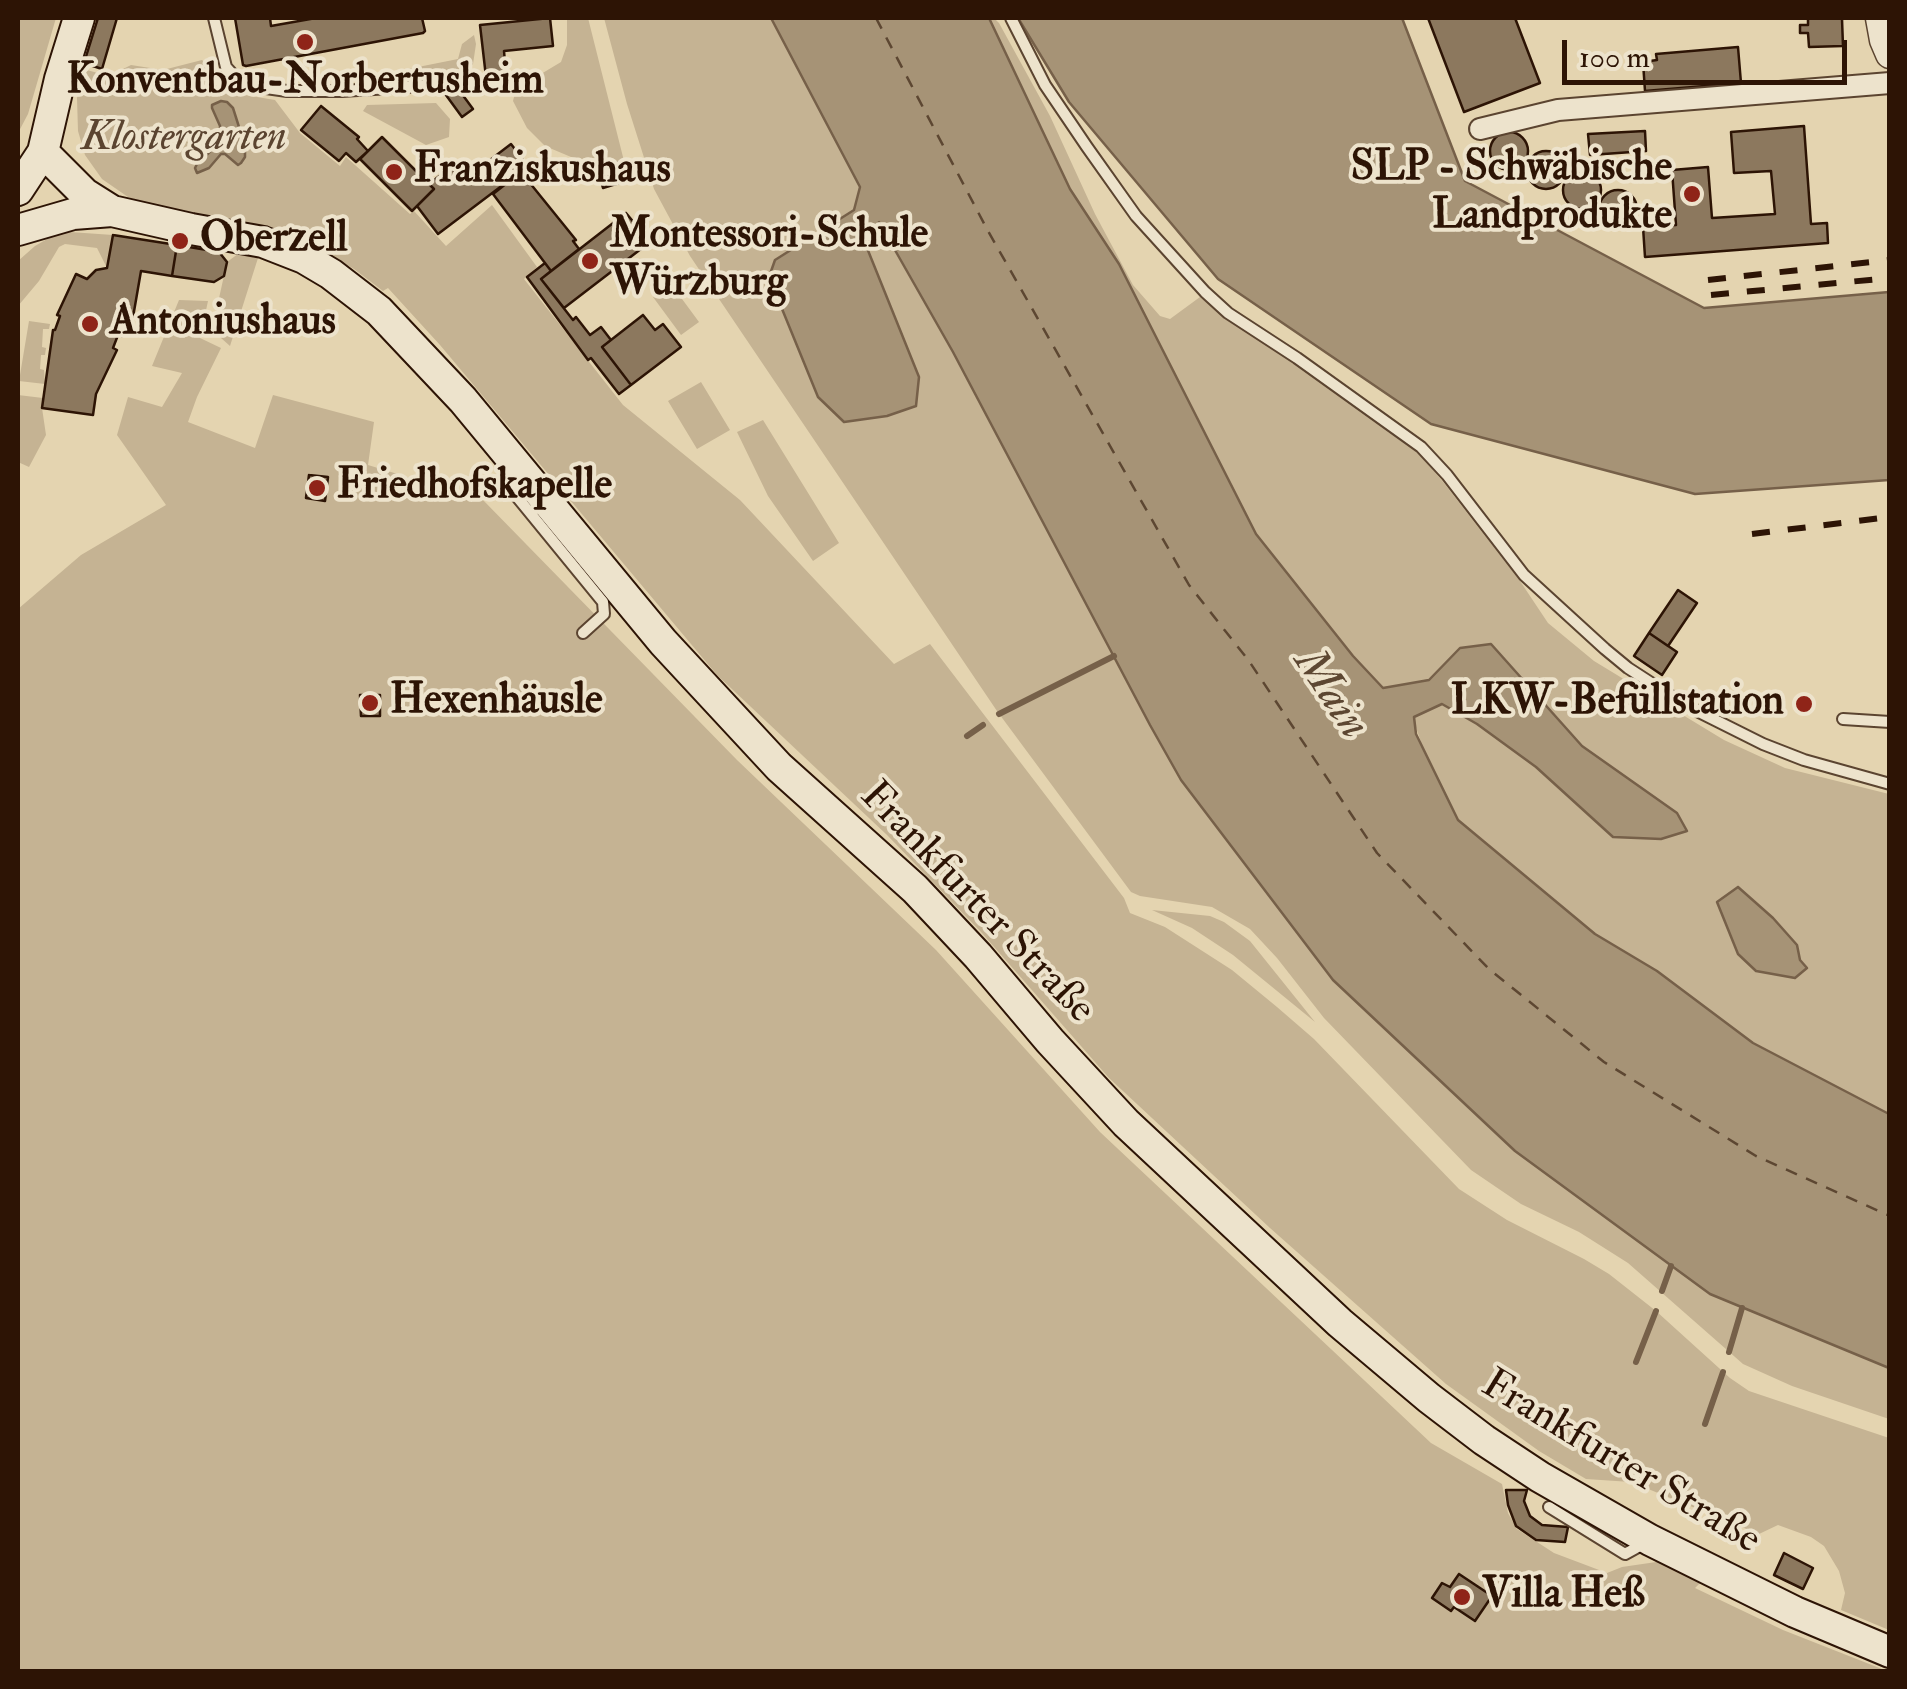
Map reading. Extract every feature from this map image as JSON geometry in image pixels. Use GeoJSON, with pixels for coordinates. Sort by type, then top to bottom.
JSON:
{"type":"FeatureCollection","features":[{"type":"Feature","properties":{"kind":"main road"},"geometry":{"type":"LineString","coordinates":[[18,218],[39,169],[79,18]]}},
{"type":"Feature","properties":{"kind":"main road","name":"Frankfurter Straße"},"geometry":{"type":"LineString","coordinates":[[39,169],[112,211],[263,242],[304,258],[379,311],[463,400],[706,690],[779,767],[914,889],[1126,1123],[1340,1324],[1484,1440],[1540,1476],[1650,1540],[1795,1612],[1890,1652]]}},
{"type":"Feature","properties":{"kind":"main road"},"geometry":{"type":"LineString","coordinates":[[18,230],[66,216],[112,211]]}},
{"type":"Feature","properties":{"kind":"street"},"geometry":{"type":"LineString","coordinates":[[1880,18],[1890,54]]}},
{"type":"Feature","properties":{"kind":"street"},"geometry":{"type":"LineString","coordinates":[[1480,129],[1558,110],[1890,83]]}},
{"type":"Feature","properties":{"kind":"lane"},"geometry":{"type":"LineString","coordinates":[[214,18],[226,67],[236,80],[252,86],[287,91],[342,91],[471,83]]}},
{"type":"Feature","properties":{"kind":"lane"},"geometry":{"type":"LineString","coordinates":[[1011,18],[1046,86],[1087,148],[1136,216],[1205,292],[1228,313],[1421,447],[1524,576],[1605,649],[1685,706],[1763,744],[1890,784]]}},
{"type":"Feature","properties":{"kind":"lane"},"geometry":{"type":"LineString","coordinates":[[524,474],[508,488],[603,602],[604,614],[583,633]]}},
{"type":"Feature","properties":{"kind":"lane"},"geometry":{"type":"LineString","coordinates":[[1843,719],[1890,722]]}},
{"type":"Feature","properties":{"kind":"lane"},"geometry":{"type":"LineString","coordinates":[[1549,1508],[1626,1554],[1650,1540]]}},
{"type":"Feature","properties":{"kind":"green space"},"geometry":{"type":"Polygon","coordinates":[[[18,18],[56,18],[28,114],[18,133],[18,18]]]}},
{"type":"Feature","properties":{"kind":"green space"},"geometry":{"type":"Polygon","coordinates":[[[567,18],[588,18],[624,161],[597,168],[545,146],[527,128],[513,101],[516,89],[561,62],[567,45],[567,18]]]}},
{"type":"Feature","properties":{"kind":"green space"},"geometry":{"type":"Polygon","coordinates":[[[604,18],[771,18],[860,187],[854,210],[775,260],[919,377],[865,243],[878,221],[953,352],[1181,780],[1333,980],[1515,1151],[1710,1294],[1889,1368],[1889,1419],[1792,1386],[1743,1364],[1628,1263],[1579,1232],[1521,1204],[1471,1170],[1324,1018],[1250,929],[1212,907],[1131,892],[997,711],[690,256],[654,189],[604,18]]]}},
{"type":"Feature","properties":{"kind":"green space"},"geometry":{"type":"Polygon","coordinates":[[[989,18],[999,23],[1050,116],[1133,285],[1160,316],[1170,319],[1200,297],[1231,322],[1301,364],[1389,430],[1421,456],[1444,483],[1548,623],[1594,661],[1724,740],[1785,768],[1889,794],[1889,1115],[1752,1045],[1595,936],[1457,823],[1412,716],[1429,681],[1383,689],[1256,534],[1119,264],[1070,189],[989,18]]]}},
{"type":"Feature","properties":{"kind":"green space"},"geometry":{"type":"Polygon","coordinates":[[[474,35],[473,64],[462,78],[368,84],[368,77],[458,59],[462,44],[474,35]]]}},
{"type":"Feature","properties":{"kind":"green space","name":"Klostergarten"},"geometry":{"type":"Polygon","coordinates":[[[202,60],[245,95],[275,100],[300,133],[340,166],[346,157],[410,214],[414,211],[446,246],[492,205],[537,267],[524,279],[623,405],[740,500],[894,664],[930,644],[1124,898],[1130,913],[1165,927],[1232,970],[1277,1007],[1314,1039],[1459,1189],[1507,1220],[1609,1274],[1749,1391],[1889,1438],[1889,1630],[1841,1610],[1845,1593],[1839,1571],[1824,1546],[1811,1537],[1778,1525],[1759,1534],[1631,1482],[1586,1479],[1539,1451],[1446,1384],[1270,1228],[1109,1078],[981,932],[887,835],[717,675],[388,288],[383,291],[301,238],[249,222],[140,201],[102,179],[85,155],[78,131],[77,98],[83,69],[109,76],[131,65],[163,70],[202,60]]]}},
{"type":"Feature","properties":{"kind":"green space"},"geometry":{"type":"Polygon","coordinates":[[[436,103],[450,119],[449,137],[426,145],[363,111],[367,105],[436,103]]]}},
{"type":"Feature","properties":{"kind":"green space"},"geometry":{"type":"Polygon","coordinates":[[[54,235],[113,235],[107,268],[97,248],[65,244],[18,306],[18,261],[54,235]]]}},
{"type":"Feature","properties":{"kind":"green space"},"geometry":{"type":"Polygon","coordinates":[[[238,254],[258,258],[230,346],[212,330],[227,262],[238,254]]]}},
{"type":"Feature","properties":{"kind":"green space"},"geometry":{"type":"Polygon","coordinates":[[[671,284],[699,322],[681,335],[653,297],[671,284]]]}},
{"type":"Feature","properties":{"kind":"green space"},"geometry":{"type":"Polygon","coordinates":[[[179,300],[208,301],[200,338],[221,348],[188,422],[255,448],[273,395],[374,422],[368,465],[483,500],[737,760],[936,950],[1100,1132],[1431,1443],[1502,1484],[1508,1513],[1517,1529],[1554,1553],[1607,1573],[1663,1561],[1701,1582],[1695,1588],[1783,1630],[1887,1671],[18,1671],[18,609],[81,555],[166,505],[117,435],[128,397],[162,407],[182,373],[152,366],[179,300]]]}},
{"type":"Feature","properties":{"kind":"green space"},"geometry":{"type":"Polygon","coordinates":[[[29,321],[50,324],[49,329],[43,329],[42,347],[46,348],[40,369],[44,370],[45,384],[19,381],[29,321]]]}},
{"type":"Feature","properties":{"kind":"green space"},"geometry":{"type":"Polygon","coordinates":[[[701,382],[730,430],[697,449],[668,401],[701,382]]]}},
{"type":"Feature","properties":{"kind":"green space"},"geometry":{"type":"Polygon","coordinates":[[[18,395],[43,398],[46,435],[29,467],[18,462],[18,395]]]}},
{"type":"Feature","properties":{"kind":"green space"},"geometry":{"type":"Polygon","coordinates":[[[763,420],[839,543],[813,561],[768,496],[737,432],[763,420]]]}},
{"type":"Feature","properties":{"kind":"green space"},"geometry":{"type":"Polygon","coordinates":[[[1152,910],[1210,916],[1224,922],[1250,941],[1315,1022],[1233,955],[1192,928],[1152,910]]]}},
{"type":"Feature","properties":{"kind":"water","name":"Main"},"geometry":{"type":"Polygon","coordinates":[[[771,18],[989,18],[1070,189],[1119,264],[1256,534],[1353,656],[1383,688],[1429,680],[1460,648],[1491,644],[1582,746],[1677,813],[1687,831],[1661,839],[1613,837],[1536,767],[1477,724],[1442,704],[1414,717],[1416,734],[1458,820],[1595,934],[1657,971],[1753,1043],[1889,1114],[1889,1368],[1710,1294],[1515,1151],[1333,980],[1181,780],[953,352],[879,222],[865,243],[919,377],[916,406],[887,416],[844,422],[818,397],[769,277],[775,260],[854,210],[860,187],[771,18]]]}},
{"type":"Feature","properties":{"kind":"water"},"geometry":{"type":"Polygon","coordinates":[[[1018,18],[1402,18],[1465,181],[1704,308],[1889,292],[1889,480],[1695,494],[1431,424],[1218,279],[1069,102],[1018,18]]]}},
{"type":"Feature","properties":{"kind":"water"},"geometry":{"type":"Polygon","coordinates":[[[221,101],[233,108],[245,157],[238,165],[221,154],[209,168],[197,173],[197,164],[220,138],[212,105],[221,101]]]}},
{"type":"Feature","properties":{"kind":"water"},"geometry":{"type":"Polygon","coordinates":[[[1738,887],[1797,945],[1800,960],[1807,968],[1795,978],[1756,971],[1738,954],[1717,902],[1738,887]]]}},
{"type":"Feature","properties":{"kind":"building"},"geometry":{"type":"Polygon","coordinates":[[[98,18],[117,18],[102,69],[84,63],[98,18]]]}},
{"type":"Feature","properties":{"kind":"building","name":"Konventbau-Norbertusheim"},"geometry":{"type":"Polygon","coordinates":[[[235,18],[270,18],[271,26],[316,18],[422,18],[425,31],[246,66],[235,18]]]}},
{"type":"Feature","properties":{"kind":"building"},"geometry":{"type":"Polygon","coordinates":[[[550,18],[553,46],[504,51],[506,74],[486,77],[480,25],[550,18]]]}},
{"type":"Feature","properties":{"kind":"building"},"geometry":{"type":"Polygon","coordinates":[[[1428,18],[1515,18],[1540,83],[1464,112],[1428,18]]]}},
{"type":"Feature","properties":{"kind":"building"},"geometry":{"type":"Polygon","coordinates":[[[1808,18],[1850,18],[1842,19],[1843,46],[1809,47],[1808,33],[1800,33],[1800,25],[1808,25],[1808,18]]]}},
{"type":"Feature","properties":{"kind":"building"},"geometry":{"type":"Polygon","coordinates":[[[1738,47],[1741,83],[1645,91],[1643,62],[1657,60],[1656,54],[1738,47]]]}},
{"type":"Feature","properties":{"kind":"building"},"geometry":{"type":"Polygon","coordinates":[[[459,90],[473,109],[462,117],[443,91],[459,90]]]}},
{"type":"Feature","properties":{"kind":"building"},"geometry":{"type":"Polygon","coordinates":[[[321,106],[359,137],[368,151],[356,162],[346,153],[339,161],[301,130],[321,106]]]}},
{"type":"Feature","properties":{"kind":"building","name":"SLP - Schwäbische Landprodukte"},"geometry":{"type":"Polygon","coordinates":[[[1804,126],[1811,224],[1827,223],[1828,243],[1645,257],[1643,227],[1676,225],[1672,170],[1708,167],[1712,218],[1775,214],[1771,171],[1734,173],[1731,132],[1804,126]]]}},
{"type":"Feature","properties":{"kind":"building","name":"SLP - Schwäbische Landprodukte"},"geometry":{"type":"Polygon","coordinates":[[[1645,131],[1646,151],[1590,155],[1588,134],[1645,131]]]}},
{"type":"Feature","properties":{"kind":"building","name":"SLP - Schwäbische Landprodukte"},"geometry":{"type":"Polygon","coordinates":[[[1509,132],[1523,137],[1528,151],[1523,165],[1509,170],[1495,165],[1490,151],[1495,137],[1509,132]]]}},
{"type":"Feature","properties":{"kind":"building","name":"Franziskushaus"},"geometry":{"type":"Polygon","coordinates":[[[382,137],[434,189],[412,211],[360,159],[382,137]]]}},
{"type":"Feature","properties":{"kind":"building"},"geometry":{"type":"Polygon","coordinates":[[[511,144],[528,166],[438,234],[417,206],[434,189],[429,184],[451,167],[456,173],[463,168],[469,176],[511,144]]]}},
{"type":"Feature","properties":{"kind":"building","name":"SLP - Schwäbische Landprodukte"},"geometry":{"type":"Polygon","coordinates":[[[1546,151],[1560,156],[1565,170],[1560,184],[1546,189],[1532,184],[1527,170],[1532,156],[1546,151]]]}},
{"type":"Feature","properties":{"kind":"building"},"geometry":{"type":"Polygon","coordinates":[[[624,161],[629,180],[603,188],[597,168],[624,161]]]}},
{"type":"Feature","properties":{"kind":"building","name":"SLP - Schwäbische Landprodukte"},"geometry":{"type":"Polygon","coordinates":[[[1582,171],[1596,176],[1601,190],[1596,204],[1582,209],[1568,204],[1563,190],[1568,176],[1582,171]]]}},
{"type":"Feature","properties":{"kind":"building"},"geometry":{"type":"Polygon","coordinates":[[[521,172],[576,240],[573,241],[579,249],[551,271],[493,194],[521,172]]]}},
{"type":"Feature","properties":{"kind":"building","name":"SLP - Schwäbische Landprodukte"},"geometry":{"type":"Polygon","coordinates":[[[1618,190],[1632,195],[1637,209],[1632,223],[1618,228],[1604,223],[1599,209],[1604,195],[1618,190]]]}},
{"type":"Feature","properties":{"kind":"building"},"geometry":{"type":"Polygon","coordinates":[[[626,213],[650,242],[564,308],[541,279],[626,213]]]}},
{"type":"Feature","properties":{"kind":"building","name":"Antoniushaus"},"geometry":{"type":"Polygon","coordinates":[[[113,235],[177,245],[172,276],[141,271],[132,323],[124,322],[122,336],[118,335],[113,348],[117,350],[96,394],[93,415],[42,408],[53,330],[60,316],[57,315],[76,274],[87,279],[96,270],[107,268],[113,235]]]}},
{"type":"Feature","properties":{"kind":"building"},"geometry":{"type":"Polygon","coordinates":[[[177,245],[219,252],[227,262],[224,276],[214,282],[172,276],[177,245]]]}},
{"type":"Feature","properties":{"kind":"building"},"geometry":{"type":"Polygon","coordinates":[[[545,263],[551,271],[541,279],[573,320],[576,317],[590,335],[601,327],[611,340],[602,347],[631,385],[619,394],[591,358],[588,360],[527,277],[545,263]]]}},
{"type":"Feature","properties":{"kind":"building"},"geometry":{"type":"Polygon","coordinates":[[[643,315],[655,330],[663,324],[681,347],[631,385],[602,347],[643,315]]]}},
{"type":"Feature","properties":{"kind":"building","name":"Friedhofskapelle"},"geometry":{"type":"Polygon","coordinates":[[[309,475],[328,477],[325,501],[306,498],[309,475]]]}},
{"type":"Feature","properties":{"kind":"building"},"geometry":{"type":"Polygon","coordinates":[[[1678,590],[1697,603],[1668,646],[1649,633],[1678,590]]]}},
{"type":"Feature","properties":{"kind":"building"},"geometry":{"type":"Polygon","coordinates":[[[1649,633],[1677,652],[1662,675],[1634,656],[1649,633]]]}},
{"type":"Feature","properties":{"kind":"building","name":"Hexenhäusle"},"geometry":{"type":"Polygon","coordinates":[[[360,695],[380,695],[380,716],[361,716],[360,695]]]}},
{"type":"Feature","properties":{"kind":"building"},"geometry":{"type":"Polygon","coordinates":[[[1506,1490],[1527,1490],[1524,1501],[1530,1516],[1542,1525],[1568,1527],[1565,1542],[1536,1540],[1516,1526],[1506,1490]]]}},
{"type":"Feature","properties":{"kind":"building"},"geometry":{"type":"Polygon","coordinates":[[[1784,1553],[1813,1568],[1803,1589],[1774,1575],[1784,1553]]]}},
{"type":"Feature","properties":{"kind":"building","name":"Villa Heß"},"geometry":{"type":"Polygon","coordinates":[[[1459,1574],[1492,1596],[1475,1621],[1432,1598],[1442,1583],[1450,1587],[1459,1574]]]}},
{"type":"Feature","properties":{"kind":"waterway"},"geometry":{"type":"LineString","coordinates":[[999,714],[1114,656]]}},
{"type":"Feature","properties":{"kind":"waterway"},"geometry":{"type":"LineString","coordinates":[[967,736],[983,725]]}},
{"type":"Feature","properties":{"kind":"waterway"},"geometry":{"type":"LineString","coordinates":[[1662,1291],[1671,1266]]}},
{"type":"Feature","properties":{"kind":"waterway"},"geometry":{"type":"LineString","coordinates":[[1729,1352],[1742,1308]]}},
{"type":"Feature","properties":{"kind":"waterway"},"geometry":{"type":"LineString","coordinates":[[1636,1362],[1656,1311]]}},
{"type":"Feature","properties":{"kind":"waterway"},"geometry":{"type":"LineString","coordinates":[[1705,1424],[1723,1372]]}},
{"type":"Feature","properties":{"kind":"ferry route"},"geometry":{"type":"LineString","coordinates":[[876,18],[988,231],[1189,585],[1249,661],[1377,853],[1489,969],[1604,1062],[1756,1156],[1890,1216]]}},
{"type":"Feature","properties":{"kind":"railway"},"geometry":{"type":"LineString","coordinates":[[1708,280],[1890,260]]}},
{"type":"Feature","properties":{"kind":"railway"},"geometry":{"type":"LineString","coordinates":[[1711,295],[1890,278]]}},
{"type":"Feature","properties":{"kind":"railway"},"geometry":{"type":"LineString","coordinates":[[1752,534],[1890,517]]}},
{"type":"Feature","properties":{"kind":"place","name":"Konventbau-Norbertusheim"},"geometry":{"type":"Point","coordinates":[305,42]}},
{"type":"Feature","properties":{"kind":"place","name":"Franziskushaus"},"geometry":{"type":"Point","coordinates":[394,172]}},
{"type":"Feature","properties":{"kind":"place","name":"SLP - Schwäbische Landprodukte"},"geometry":{"type":"Point","coordinates":[1692,194]}},
{"type":"Feature","properties":{"kind":"place","name":"Oberzell"},"geometry":{"type":"Point","coordinates":[180,241]}},
{"type":"Feature","properties":{"kind":"place","name":"Montessori-Schule Würzburg"},"geometry":{"type":"Point","coordinates":[590,261]}},
{"type":"Feature","properties":{"kind":"place","name":"Antoniushaus"},"geometry":{"type":"Point","coordinates":[90,324]}},
{"type":"Feature","properties":{"kind":"place","name":"Friedhofskapelle"},"geometry":{"type":"Point","coordinates":[317,488]}},
{"type":"Feature","properties":{"kind":"place","name":"Hexenhäusle"},"geometry":{"type":"Point","coordinates":[370,703]}},
{"type":"Feature","properties":{"kind":"place","name":"LKW-Befüllstation"},"geometry":{"type":"Point","coordinates":[1804,704]}},
{"type":"Feature","properties":{"kind":"place","name":"Villa Heß"},"geometry":{"type":"Point","coordinates":[1462,1597]}}]}
